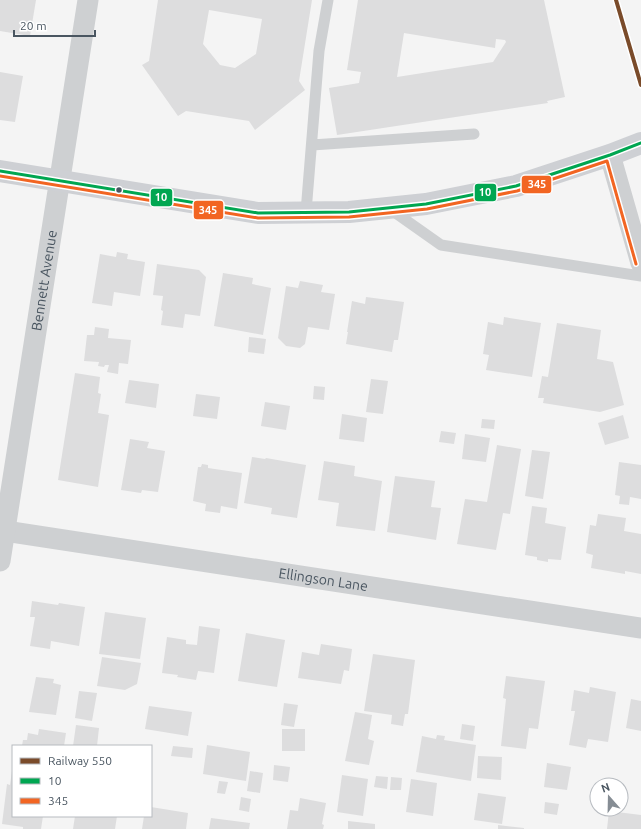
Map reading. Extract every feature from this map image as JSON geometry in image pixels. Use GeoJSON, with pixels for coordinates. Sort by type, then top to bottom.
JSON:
{"type":"FeatureCollection","features":[{"type":"Feature","properties":{"kind":"main road"},"geometry":{"type":"LineString","coordinates":[[0,171],[258,212],[349,212],[426,204],[516,186],[610,155],[641,142]]}},
{"type":"Feature","properties":{"kind":"street","name":"Bennett Avenue"},"geometry":{"type":"LineString","coordinates":[[0,561],[88,0]]}},
{"type":"Feature","properties":{"kind":"street"},"geometry":{"type":"LineString","coordinates":[[610,155],[641,263]]}},
{"type":"Feature","properties":{"kind":"street","name":"Ellingson Lane"},"geometry":{"type":"LineString","coordinates":[[5,531],[641,628]]}},
{"type":"Feature","properties":{"kind":"lane"},"geometry":{"type":"LineString","coordinates":[[306,212],[319,51],[328,0]]}},
{"type":"Feature","properties":{"kind":"lane"},"geometry":{"type":"LineString","coordinates":[[312,145],[474,134]]}},
{"type":"Feature","properties":{"kind":"lane"},"geometry":{"type":"LineString","coordinates":[[388,208],[441,245],[641,276]]}},
{"type":"Feature","properties":{"kind":"building"},"geometry":{"type":"Polygon","coordinates":[[[0,0],[36,0],[30,36],[0,31],[0,0]]]}},
{"type":"Feature","properties":{"kind":"building"},"geometry":{"type":"Polygon","coordinates":[[[158,0],[312,0],[299,81],[305,90],[255,130],[249,121],[186,111],[178,116],[142,65],[149,61],[158,0]],[[209,10],[203,44],[220,65],[235,68],[256,54],[262,19],[209,10]]]}},
{"type":"Feature","properties":{"kind":"building"},"geometry":{"type":"Polygon","coordinates":[[[358,0],[544,0],[565,97],[547,101],[548,103],[337,135],[329,88],[359,83],[361,72],[347,70],[358,0]],[[404,33],[397,77],[493,62],[506,42],[505,40],[496,39],[495,48],[404,33]]]}},
{"type":"Feature","properties":{"kind":"building"},"geometry":{"type":"Polygon","coordinates":[[[0,72],[23,76],[15,122],[0,120],[0,72]]]}},
{"type":"Feature","properties":{"kind":"building"},"geometry":{"type":"Polygon","coordinates":[[[117,252],[128,254],[127,259],[145,262],[140,296],[114,292],[112,306],[92,303],[100,254],[116,257],[117,252]]]}},
{"type":"Feature","properties":{"kind":"building"},"geometry":{"type":"Polygon","coordinates":[[[157,264],[199,270],[206,277],[200,316],[185,314],[183,328],[161,325],[163,296],[153,295],[157,264]]]}},
{"type":"Feature","properties":{"kind":"building"},"geometry":{"type":"Polygon","coordinates":[[[223,273],[253,278],[252,284],[271,288],[263,335],[214,326],[223,273]]]}},
{"type":"Feature","properties":{"kind":"building"},"geometry":{"type":"Polygon","coordinates":[[[300,281],[323,285],[321,292],[335,294],[329,330],[308,327],[305,344],[300,348],[286,346],[278,338],[286,286],[298,288],[300,281]]]}},
{"type":"Feature","properties":{"kind":"building"},"geometry":{"type":"Polygon","coordinates":[[[366,297],[404,302],[398,340],[394,340],[392,352],[346,344],[352,301],[365,304],[366,297]]]}},
{"type":"Feature","properties":{"kind":"building"},"geometry":{"type":"Polygon","coordinates":[[[504,317],[541,323],[532,377],[486,370],[489,355],[483,354],[488,322],[503,325],[504,317]]]}},
{"type":"Feature","properties":{"kind":"building"},"geometry":{"type":"Polygon","coordinates":[[[557,323],[601,330],[597,359],[613,362],[624,405],[600,412],[543,403],[544,398],[538,398],[542,376],[548,377],[557,323]]]}},
{"type":"Feature","properties":{"kind":"building"},"geometry":{"type":"Polygon","coordinates":[[[95,327],[109,329],[108,338],[131,340],[128,364],[119,363],[118,374],[107,372],[109,365],[105,365],[104,367],[98,366],[99,362],[84,361],[87,335],[94,335],[95,327]]]}},
{"type":"Feature","properties":{"kind":"building"},"geometry":{"type":"Polygon","coordinates":[[[249,337],[266,339],[264,354],[248,352],[249,337]]]}},
{"type":"Feature","properties":{"kind":"building"},"geometry":{"type":"Polygon","coordinates":[[[75,373],[100,377],[98,393],[101,394],[98,413],[109,415],[98,487],[58,480],[75,373]]]}},
{"type":"Feature","properties":{"kind":"building"},"geometry":{"type":"Polygon","coordinates":[[[371,379],[388,381],[383,414],[366,412],[371,379]]]}},
{"type":"Feature","properties":{"kind":"building"},"geometry":{"type":"Polygon","coordinates":[[[129,380],[159,384],[156,408],[125,403],[129,380]]]}},
{"type":"Feature","properties":{"kind":"building"},"geometry":{"type":"Polygon","coordinates":[[[314,386],[325,387],[324,400],[313,399],[314,386]]]}},
{"type":"Feature","properties":{"kind":"building"},"geometry":{"type":"Polygon","coordinates":[[[196,394],[220,397],[217,419],[193,416],[196,394]]]}},
{"type":"Feature","properties":{"kind":"building"},"geometry":{"type":"Polygon","coordinates":[[[265,402],[290,406],[286,430],[261,426],[265,402]]]}},
{"type":"Feature","properties":{"kind":"building"},"geometry":{"type":"Polygon","coordinates":[[[342,414],[367,418],[364,442],[339,439],[342,414]]]}},
{"type":"Feature","properties":{"kind":"building"},"geometry":{"type":"Polygon","coordinates":[[[623,415],[629,438],[605,445],[598,423],[623,415]]]}},
{"type":"Feature","properties":{"kind":"building"},"geometry":{"type":"Polygon","coordinates":[[[482,419],[495,420],[494,429],[481,428],[482,419]]]}},
{"type":"Feature","properties":{"kind":"building"},"geometry":{"type":"Polygon","coordinates":[[[441,431],[456,433],[454,444],[439,442],[441,431]]]}},
{"type":"Feature","properties":{"kind":"building"},"geometry":{"type":"Polygon","coordinates":[[[465,434],[490,438],[486,462],[462,459],[465,434]]]}},
{"type":"Feature","properties":{"kind":"building"},"geometry":{"type":"Polygon","coordinates":[[[130,439],[149,442],[147,448],[165,451],[158,492],[142,490],[141,493],[121,490],[130,439]]]}},
{"type":"Feature","properties":{"kind":"building"},"geometry":{"type":"Polygon","coordinates":[[[497,445],[521,449],[510,514],[503,513],[496,550],[457,544],[465,499],[487,502],[497,445]]]}},
{"type":"Feature","properties":{"kind":"building"},"geometry":{"type":"Polygon","coordinates":[[[532,450],[550,452],[543,499],[525,496],[532,450]]]}},
{"type":"Feature","properties":{"kind":"building"},"geometry":{"type":"Polygon","coordinates":[[[252,457],[306,465],[297,518],[271,514],[272,508],[244,503],[252,457]]]}},
{"type":"Feature","properties":{"kind":"building"},"geometry":{"type":"Polygon","coordinates":[[[324,461],[355,466],[354,476],[382,481],[375,531],[336,526],[339,503],[318,500],[324,461]]]}},
{"type":"Feature","properties":{"kind":"building"},"geometry":{"type":"Polygon","coordinates":[[[619,462],[641,465],[641,499],[630,497],[629,505],[619,504],[620,496],[615,495],[619,462]]]}},
{"type":"Feature","properties":{"kind":"building"},"geometry":{"type":"Polygon","coordinates":[[[202,464],[208,465],[208,468],[242,473],[237,509],[221,506],[220,513],[205,511],[206,504],[193,501],[198,467],[201,467],[202,464]]]}},
{"type":"Feature","properties":{"kind":"building"},"geometry":{"type":"Polygon","coordinates":[[[395,476],[435,481],[431,507],[441,508],[436,540],[387,532],[395,476]]]}},
{"type":"Feature","properties":{"kind":"building"},"geometry":{"type":"Polygon","coordinates":[[[532,506],[547,508],[545,523],[566,527],[561,560],[548,559],[548,562],[537,560],[537,557],[525,555],[532,506]]]}},
{"type":"Feature","properties":{"kind":"building"},"geometry":{"type":"Polygon","coordinates":[[[598,514],[626,518],[624,531],[641,534],[641,574],[625,571],[625,574],[591,568],[593,555],[586,553],[590,525],[596,526],[598,514]]]}},
{"type":"Feature","properties":{"kind":"building"},"geometry":{"type":"Polygon","coordinates":[[[32,601],[85,607],[79,646],[51,641],[50,649],[30,646],[35,617],[30,617],[32,601]]]}},
{"type":"Feature","properties":{"kind":"building"},"geometry":{"type":"Polygon","coordinates":[[[105,612],[146,618],[140,659],[99,654],[105,612]]]}},
{"type":"Feature","properties":{"kind":"building"},"geometry":{"type":"Polygon","coordinates":[[[199,626],[220,629],[214,673],[198,671],[196,680],[177,677],[178,675],[162,673],[167,637],[186,640],[186,644],[197,645],[199,626]]]}},
{"type":"Feature","properties":{"kind":"building"},"geometry":{"type":"Polygon","coordinates":[[[246,633],[285,640],[277,687],[238,681],[246,633]]]}},
{"type":"Feature","properties":{"kind":"building"},"geometry":{"type":"Polygon","coordinates":[[[321,644],[352,649],[349,671],[344,670],[341,684],[298,678],[302,652],[319,655],[321,644]]]}},
{"type":"Feature","properties":{"kind":"building"},"geometry":{"type":"Polygon","coordinates":[[[373,654],[415,660],[408,714],[405,714],[403,726],[391,724],[392,715],[364,711],[373,654]]]}},
{"type":"Feature","properties":{"kind":"building"},"geometry":{"type":"Polygon","coordinates":[[[102,657],[141,663],[137,684],[125,690],[97,686],[102,657]]]}},
{"type":"Feature","properties":{"kind":"building"},"geometry":{"type":"Polygon","coordinates":[[[506,676],[545,681],[538,729],[529,728],[526,749],[501,746],[506,699],[503,698],[506,676]]]}},
{"type":"Feature","properties":{"kind":"building"},"geometry":{"type":"Polygon","coordinates":[[[36,677],[54,679],[53,683],[61,685],[56,715],[29,712],[36,677]]]}},
{"type":"Feature","properties":{"kind":"building"},"geometry":{"type":"Polygon","coordinates":[[[590,687],[616,692],[608,742],[588,739],[586,748],[569,745],[575,711],[571,711],[574,690],[589,693],[590,687]]]}},
{"type":"Feature","properties":{"kind":"building"},"geometry":{"type":"Polygon","coordinates":[[[79,691],[97,693],[92,721],[75,718],[79,691]]]}},
{"type":"Feature","properties":{"kind":"building"},"geometry":{"type":"Polygon","coordinates":[[[631,699],[641,701],[641,731],[626,728],[631,699]]]}},
{"type":"Feature","properties":{"kind":"building"},"geometry":{"type":"Polygon","coordinates":[[[284,703],[298,705],[294,727],[281,725],[284,703]]]}},
{"type":"Feature","properties":{"kind":"building"},"geometry":{"type":"Polygon","coordinates":[[[149,706],[192,712],[188,736],[145,729],[149,706]]]}},
{"type":"Feature","properties":{"kind":"building"},"geometry":{"type":"Polygon","coordinates":[[[355,712],[372,715],[368,739],[374,741],[369,765],[345,761],[355,712]]]}},
{"type":"Feature","properties":{"kind":"building"},"geometry":{"type":"Polygon","coordinates":[[[462,724],[475,726],[473,741],[460,739],[462,724]]]}},
{"type":"Feature","properties":{"kind":"building"},"geometry":{"type":"Polygon","coordinates":[[[76,725],[99,728],[97,745],[73,745],[76,725]]]}},
{"type":"Feature","properties":{"kind":"building"},"geometry":{"type":"Polygon","coordinates":[[[39,729],[66,733],[64,745],[22,745],[23,740],[27,740],[28,733],[38,735],[39,729]]]}},
{"type":"Feature","properties":{"kind":"building"},"geometry":{"type":"Polygon","coordinates":[[[282,729],[305,729],[305,751],[282,751],[282,729]]]}},
{"type":"Feature","properties":{"kind":"building"},"geometry":{"type":"Polygon","coordinates":[[[437,735],[445,736],[444,740],[476,745],[471,781],[416,772],[422,736],[436,739],[437,735]]]}},
{"type":"Feature","properties":{"kind":"building"},"geometry":{"type":"Polygon","coordinates":[[[207,745],[250,752],[246,781],[203,774],[207,745]]]}},
{"type":"Feature","properties":{"kind":"building"},"geometry":{"type":"Polygon","coordinates":[[[173,746],[193,748],[192,758],[171,756],[173,746]]]}},
{"type":"Feature","properties":{"kind":"building"},"geometry":{"type":"Polygon","coordinates":[[[478,756],[502,757],[501,780],[477,778],[478,756]]]}},
{"type":"Feature","properties":{"kind":"building"},"geometry":{"type":"Polygon","coordinates":[[[547,763],[571,767],[567,790],[544,787],[547,763]]]}},
{"type":"Feature","properties":{"kind":"building"},"geometry":{"type":"Polygon","coordinates":[[[274,765],[290,767],[288,782],[273,780],[274,765]]]}},
{"type":"Feature","properties":{"kind":"building"},"geometry":{"type":"Polygon","coordinates":[[[12,771],[12,817],[43,817],[41,829],[23,829],[23,827],[2,824],[7,784],[10,785],[12,771]]]}},
{"type":"Feature","properties":{"kind":"building"},"geometry":{"type":"Polygon","coordinates":[[[250,771],[263,773],[260,793],[247,791],[250,771]]]}},
{"type":"Feature","properties":{"kind":"building"},"geometry":{"type":"Polygon","coordinates":[[[342,775],[368,779],[363,816],[337,812],[342,775]]]}},
{"type":"Feature","properties":{"kind":"building"},"geometry":{"type":"Polygon","coordinates":[[[376,776],[388,777],[387,789],[374,787],[376,776]]]}},
{"type":"Feature","properties":{"kind":"building"},"geometry":{"type":"Polygon","coordinates":[[[391,777],[402,778],[401,790],[390,790],[391,777]]]}},
{"type":"Feature","properties":{"kind":"building"},"geometry":{"type":"Polygon","coordinates":[[[411,779],[437,783],[433,816],[406,812],[411,779]]]}},
{"type":"Feature","properties":{"kind":"building"},"geometry":{"type":"Polygon","coordinates":[[[219,781],[228,782],[225,794],[217,793],[219,781]]]}},
{"type":"Feature","properties":{"kind":"building"},"geometry":{"type":"Polygon","coordinates":[[[478,793],[506,797],[502,824],[474,820],[478,793]]]}},
{"type":"Feature","properties":{"kind":"building"},"geometry":{"type":"Polygon","coordinates":[[[241,797],[251,799],[249,812],[239,810],[241,797]]]}},
{"type":"Feature","properties":{"kind":"building"},"geometry":{"type":"Polygon","coordinates":[[[300,798],[326,803],[322,824],[324,825],[323,829],[287,829],[290,810],[298,811],[300,798]]]}},
{"type":"Feature","properties":{"kind":"building"},"geometry":{"type":"Polygon","coordinates":[[[545,802],[559,804],[557,815],[544,813],[545,802]]]}},
{"type":"Feature","properties":{"kind":"building"},"geometry":{"type":"Polygon","coordinates":[[[152,807],[188,813],[186,829],[142,829],[144,817],[152,817],[152,807]]]}},
{"type":"Feature","properties":{"kind":"building"},"geometry":{"type":"Polygon","coordinates":[[[629,814],[641,815],[641,829],[607,829],[608,817],[629,817],[629,814]]]}},
{"type":"Feature","properties":{"kind":"building"},"geometry":{"type":"Polygon","coordinates":[[[75,817],[117,817],[115,829],[73,829],[75,817]]]}},
{"type":"Feature","properties":{"kind":"building"},"geometry":{"type":"Polygon","coordinates":[[[211,818],[250,823],[249,829],[209,829],[211,818]]]}},
{"type":"Feature","properties":{"kind":"building"},"geometry":{"type":"Polygon","coordinates":[[[348,821],[375,824],[375,829],[348,829],[348,821]]]}},
{"type":"Feature","properties":{"kind":"building"},"geometry":{"type":"Polygon","coordinates":[[[498,825],[524,828],[524,829],[498,829],[498,825]]]}},
{"type":"Feature","properties":{"kind":"rail line","name":"550"},"geometry":{"type":"LineString","coordinates":[[616,0],[641,85]]}},
{"type":"Feature","properties":{"kind":"transit line","name":"10"},"geometry":{"type":"LineString","coordinates":[[0,171],[258,213],[349,212],[426,204],[516,186],[610,155],[641,143]]}},
{"type":"Feature","properties":{"kind":"transit line","name":"345"},"geometry":{"type":"LineString","coordinates":[[0,176],[258,218],[349,217],[427,209],[517,191],[607,161],[636,264]]}}]}
